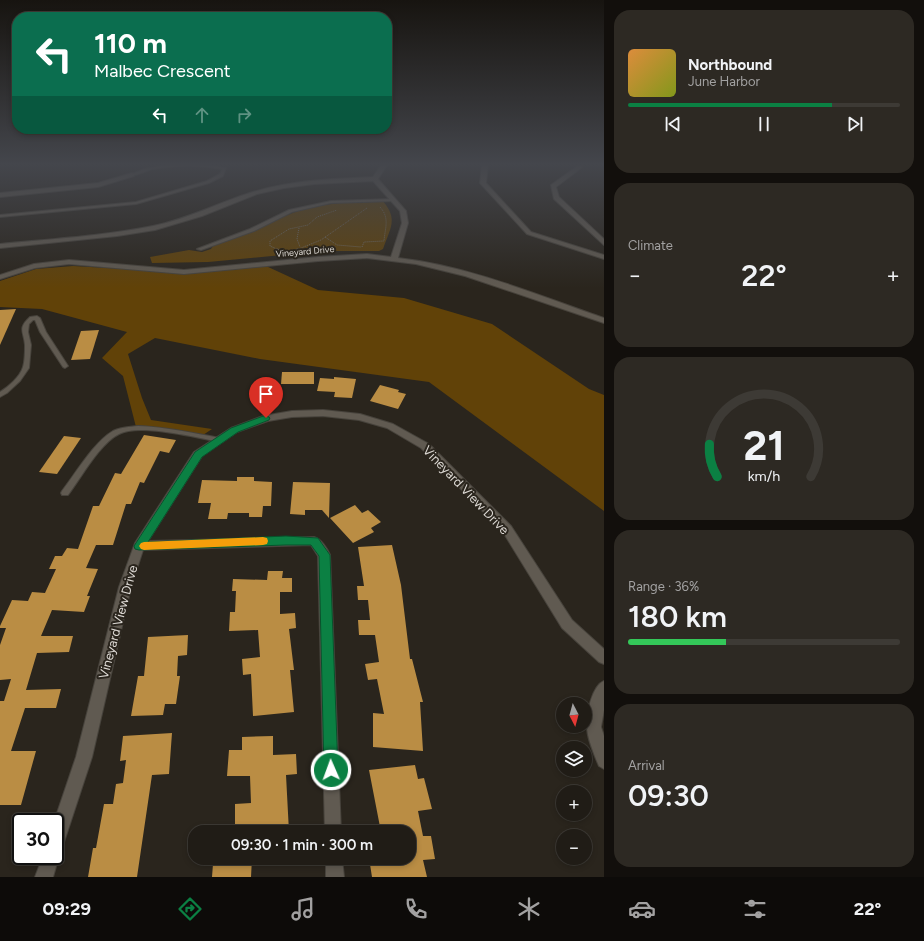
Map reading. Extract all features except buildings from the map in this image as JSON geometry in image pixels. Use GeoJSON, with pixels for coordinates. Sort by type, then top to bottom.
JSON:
{"type":"FeatureCollection","features":[{"type":"Feature","properties":{"kind":"street"},"geometry":{"type":"LineString","coordinates":[[0,246],[117,234],[155,228],[200,215],[223,206]]}},
{"type":"Feature","properties":{"kind":"street"},"geometry":{"type":"LineString","coordinates":[[394,259],[405,223],[403,211],[398,206]]}},
{"type":"Feature","properties":{"kind":"street"},"geometry":{"type":"LineString","coordinates":[[504,206],[529,233],[604,257]]}},
{"type":"Feature","properties":{"kind":"street"},"geometry":{"type":"LineString","coordinates":[[564,206],[604,243]]}},
{"type":"Feature","properties":{"kind":"street","name":"Vineyard Drive"},"geometry":{"type":"LineString","coordinates":[[0,277],[34,266],[69,262],[184,272],[318,258],[374,257],[416,262],[466,274],[604,321]]}},
{"type":"Feature","properties":{"kind":"street","name":"Vineyard View Drive"},"geometry":{"type":"LineString","coordinates":[[64,818],[84,757],[125,587],[139,546],[198,454],[234,430],[266,418],[292,414],[323,413],[360,417],[390,426],[425,446],[507,529],[567,624],[604,658]]}},
{"type":"Feature","properties":{"kind":"street"},"geometry":{"type":"LineString","coordinates":[[139,546],[286,540],[314,541],[324,555],[333,825]]}},
{"type":"Feature","properties":{"kind":"street"},"geometry":{"type":"LineString","coordinates":[[604,688],[599,696],[594,727],[604,761]]}},
{"type":"Feature","properties":{"kind":"street"},"geometry":{"type":"LineString","coordinates":[[44,877],[48,865]]}},
{"type":"Feature","properties":{"kind":"street"},"geometry":{"type":"LineString","coordinates":[[334,865],[335,877]]}},
{"type":"Feature","properties":{"kind":"lane"},"geometry":{"type":"LineString","coordinates":[[0,216],[105,206]]}},
{"type":"Feature","properties":{"kind":"lane"},"geometry":{"type":"LineString","coordinates":[[199,249],[252,230],[291,211],[314,206]]}},
{"type":"Feature","properties":{"kind":"lane"},"geometry":{"type":"LineString","coordinates":[[0,395],[18,380],[26,368],[28,345],[25,332],[26,324],[32,318],[37,318],[43,332],[65,366]]}},
{"type":"Feature","properties":{"kind":"lane"},"geometry":{"type":"LineString","coordinates":[[65,493],[105,441],[117,431],[153,429],[220,440]]}},
{"type":"Feature","properties":{"kind":"path"},"geometry":{"type":"LineString","coordinates":[[337,210],[313,219],[308,225],[289,229],[270,242],[270,246],[280,251],[293,251],[325,237],[373,206]]}},
{"type":"Feature","properties":{"kind":"path"},"geometry":{"type":"LineString","coordinates":[[362,247],[364,242],[384,241],[387,214],[379,206]]}},
{"type":"Feature","properties":{"kind":"path"},"geometry":{"type":"LineString","coordinates":[[364,207],[368,208]]}},
{"type":"Feature","properties":{"kind":"path"},"geometry":{"type":"LineString","coordinates":[[299,228],[297,239],[300,248]]}},
{"type":"Feature","properties":{"kind":"path"},"geometry":{"type":"LineString","coordinates":[[325,237],[337,245],[362,247],[374,257]]}},
{"type":"Feature","properties":{"kind":"path"},"geometry":{"type":"LineString","coordinates":[[285,262],[293,251]]}},
{"type":"Feature","properties":{"kind":"shaded area"},"geometry":{"type":"Polygon","coordinates":[[[319,206],[386,206],[392,218],[392,224],[383,249],[379,251],[324,251],[208,262],[152,263],[150,257],[189,250],[202,252],[211,249],[215,243],[305,208],[319,206]]]}},
{"type":"Feature","properties":{"kind":"shaded area"},"geometry":{"type":"Polygon","coordinates":[[[73,266],[194,273],[266,266],[318,290],[404,298],[492,324],[589,389],[604,395],[604,511],[429,382],[260,359],[155,338],[128,354],[142,398],[151,420],[212,429],[203,435],[155,428],[136,427],[123,376],[102,358],[127,332],[42,309],[0,307],[0,281],[36,269],[73,266]]]}},
{"type":"Feature","properties":{"kind":"slow traffic"},"geometry":{"type":"LineString","coordinates":[[144,546],[263,541]]}},
{"type":"Feature","properties":{"kind":"route"},"geometry":{"type":"LineString","coordinates":[[266,418],[234,430],[198,454],[139,546],[286,540],[314,541],[324,555],[331,770]]}}]}
